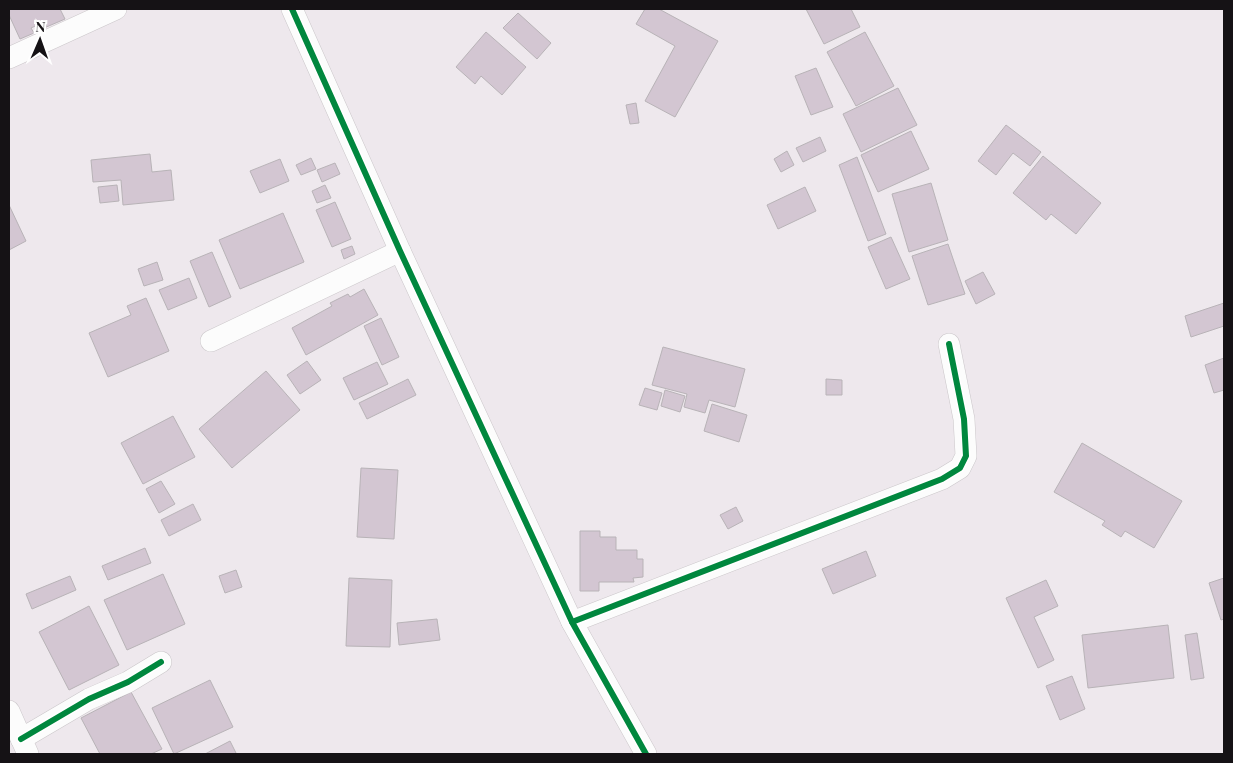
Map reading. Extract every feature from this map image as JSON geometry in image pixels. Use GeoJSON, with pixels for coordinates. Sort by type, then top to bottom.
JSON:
{"type":"FeatureCollection","features":[{"type":"Feature","properties":{"kind":"street"},"geometry":{"type":"LineString","coordinates":[[9,58],[116,9]]}},
{"type":"Feature","properties":{"kind":"street"},"geometry":{"type":"LineString","coordinates":[[292,9],[400,251],[572,622],[646,754]]}},
{"type":"Feature","properties":{"kind":"street"},"geometry":{"type":"LineString","coordinates":[[211,341],[400,251]]}},
{"type":"Feature","properties":{"kind":"street"},"geometry":{"type":"LineString","coordinates":[[572,622],[942,479],[960,468],[966,456],[964,419],[949,344]]}},
{"type":"Feature","properties":{"kind":"street"},"geometry":{"type":"LineString","coordinates":[[9,711],[25,747],[89,699],[128,682],[161,662]]}},
{"type":"Feature","properties":{"kind":"building"},"geometry":{"type":"Polygon","coordinates":[[[9,9],[60,9],[65,19],[44,28],[42,23],[31,28],[34,33],[20,39],[9,15],[9,9]]]}},
{"type":"Feature","properties":{"kind":"building"},"geometry":{"type":"Polygon","coordinates":[[[645,9],[659,9],[718,41],[675,117],[645,101],[675,46],[636,24],[645,9]]]}},
{"type":"Feature","properties":{"kind":"building"},"geometry":{"type":"Polygon","coordinates":[[[806,9],[851,9],[860,27],[824,44],[806,9]]]}},
{"type":"Feature","properties":{"kind":"building"},"geometry":{"type":"Polygon","coordinates":[[[518,13],[551,43],[537,59],[503,28],[518,13]]]}},
{"type":"Feature","properties":{"kind":"building"},"geometry":{"type":"Polygon","coordinates":[[[486,32],[526,67],[502,95],[481,76],[475,84],[456,67],[486,32]]]}},
{"type":"Feature","properties":{"kind":"building"},"geometry":{"type":"Polygon","coordinates":[[[865,32],[894,86],[856,106],[827,52],[865,32]]]}},
{"type":"Feature","properties":{"kind":"building"},"geometry":{"type":"Polygon","coordinates":[[[816,68],[833,107],[811,115],[795,76],[816,68]]]}},
{"type":"Feature","properties":{"kind":"building"},"geometry":{"type":"Polygon","coordinates":[[[898,88],[917,125],[861,152],[843,114],[898,88]]]}},
{"type":"Feature","properties":{"kind":"building"},"geometry":{"type":"Polygon","coordinates":[[[636,103],[639,123],[630,124],[626,105],[636,103]]]}},
{"type":"Feature","properties":{"kind":"building"},"geometry":{"type":"Polygon","coordinates":[[[1006,125],[1041,152],[1030,166],[1013,153],[996,175],[978,161],[1006,125]]]}},
{"type":"Feature","properties":{"kind":"building"},"geometry":{"type":"Polygon","coordinates":[[[911,131],[929,169],[878,192],[861,155],[911,131]]]}},
{"type":"Feature","properties":{"kind":"building"},"geometry":{"type":"Polygon","coordinates":[[[820,137],[826,151],[803,162],[796,148],[820,137]]]}},
{"type":"Feature","properties":{"kind":"building"},"geometry":{"type":"Polygon","coordinates":[[[787,151],[794,165],[781,172],[774,159],[787,151]]]}},
{"type":"Feature","properties":{"kind":"building"},"geometry":{"type":"Polygon","coordinates":[[[150,154],[152,172],[171,170],[174,200],[123,205],[121,180],[93,182],[91,160],[150,154]]]}},
{"type":"Feature","properties":{"kind":"building"},"geometry":{"type":"Polygon","coordinates":[[[1043,156],[1101,203],[1076,234],[1051,214],[1046,220],[1013,193],[1043,156]]]}},
{"type":"Feature","properties":{"kind":"building"},"geometry":{"type":"Polygon","coordinates":[[[857,157],[886,234],[868,241],[839,165],[857,157]]]}},
{"type":"Feature","properties":{"kind":"building"},"geometry":{"type":"Polygon","coordinates":[[[311,158],[316,169],[301,175],[296,165],[311,158]]]}},
{"type":"Feature","properties":{"kind":"building"},"geometry":{"type":"Polygon","coordinates":[[[280,159],[289,181],[260,193],[250,171],[280,159]]]}},
{"type":"Feature","properties":{"kind":"building"},"geometry":{"type":"Polygon","coordinates":[[[335,163],[340,174],[322,182],[317,170],[335,163]]]}},
{"type":"Feature","properties":{"kind":"building"},"geometry":{"type":"Polygon","coordinates":[[[931,183],[948,240],[909,252],[892,194],[931,183]]]}},
{"type":"Feature","properties":{"kind":"building"},"geometry":{"type":"Polygon","coordinates":[[[117,185],[119,201],[100,203],[98,187],[117,185]]]}},
{"type":"Feature","properties":{"kind":"building"},"geometry":{"type":"Polygon","coordinates":[[[325,185],[331,198],[317,203],[312,191],[325,185]]]}},
{"type":"Feature","properties":{"kind":"building"},"geometry":{"type":"Polygon","coordinates":[[[805,187],[816,211],[778,229],[767,205],[805,187]]]}},
{"type":"Feature","properties":{"kind":"building"},"geometry":{"type":"Polygon","coordinates":[[[335,202],[351,239],[332,247],[316,210],[335,202]]]}},
{"type":"Feature","properties":{"kind":"building"},"geometry":{"type":"Polygon","coordinates":[[[9,205],[26,241],[9,250],[9,205]]]}},
{"type":"Feature","properties":{"kind":"building"},"geometry":{"type":"Polygon","coordinates":[[[283,213],[304,262],[240,289],[219,240],[283,213]]]}},
{"type":"Feature","properties":{"kind":"building"},"geometry":{"type":"Polygon","coordinates":[[[891,237],[910,279],[886,289],[868,247],[891,237]]]}},
{"type":"Feature","properties":{"kind":"building"},"geometry":{"type":"Polygon","coordinates":[[[948,244],[965,294],[928,305],[912,256],[948,244]]]}},
{"type":"Feature","properties":{"kind":"building"},"geometry":{"type":"Polygon","coordinates":[[[352,246],[355,254],[344,259],[341,250],[352,246]]]}},
{"type":"Feature","properties":{"kind":"building"},"geometry":{"type":"Polygon","coordinates":[[[212,252],[231,297],[209,307],[190,261],[212,252]]]}},
{"type":"Feature","properties":{"kind":"building"},"geometry":{"type":"Polygon","coordinates":[[[157,262],[163,280],[144,286],[138,269],[157,262]]]}},
{"type":"Feature","properties":{"kind":"building"},"geometry":{"type":"Polygon","coordinates":[[[983,272],[995,294],[976,304],[965,281],[983,272]]]}},
{"type":"Feature","properties":{"kind":"building"},"geometry":{"type":"Polygon","coordinates":[[[189,278],[197,298],[168,310],[159,290],[189,278]]]}},
{"type":"Feature","properties":{"kind":"building"},"geometry":{"type":"Polygon","coordinates":[[[364,289],[378,315],[306,355],[292,328],[332,306],[330,303],[348,294],[350,297],[364,289]]]}},
{"type":"Feature","properties":{"kind":"building"},"geometry":{"type":"Polygon","coordinates":[[[146,298],[169,351],[108,377],[89,333],[131,315],[127,306],[146,298]]]}},
{"type":"Feature","properties":{"kind":"building"},"geometry":{"type":"Polygon","coordinates":[[[1224,303],[1224,326],[1191,337],[1185,316],[1224,303]]]}},
{"type":"Feature","properties":{"kind":"building"},"geometry":{"type":"Polygon","coordinates":[[[381,318],[399,357],[382,365],[364,326],[381,318]]]}},
{"type":"Feature","properties":{"kind":"building"},"geometry":{"type":"Polygon","coordinates":[[[663,347],[745,369],[735,407],[709,400],[705,413],[684,407],[687,394],[652,385],[663,347]]]}},
{"type":"Feature","properties":{"kind":"building"},"geometry":{"type":"Polygon","coordinates":[[[1224,358],[1224,390],[1214,393],[1205,365],[1224,358]]]}},
{"type":"Feature","properties":{"kind":"building"},"geometry":{"type":"Polygon","coordinates":[[[307,361],[321,380],[300,394],[287,375],[307,361]]]}},
{"type":"Feature","properties":{"kind":"building"},"geometry":{"type":"Polygon","coordinates":[[[377,362],[388,384],[354,400],[343,378],[377,362]]]}},
{"type":"Feature","properties":{"kind":"building"},"geometry":{"type":"Polygon","coordinates":[[[266,371],[300,410],[232,468],[199,429],[266,371]]]}},
{"type":"Feature","properties":{"kind":"building"},"geometry":{"type":"Polygon","coordinates":[[[408,379],[416,395],[367,419],[359,403],[408,379]]]}},
{"type":"Feature","properties":{"kind":"building"},"geometry":{"type":"Polygon","coordinates":[[[826,379],[842,380],[842,395],[826,395],[826,379]]]}},
{"type":"Feature","properties":{"kind":"building"},"geometry":{"type":"Polygon","coordinates":[[[645,388],[662,393],[657,410],[639,405],[645,388]]]}},
{"type":"Feature","properties":{"kind":"building"},"geometry":{"type":"Polygon","coordinates":[[[665,390],[685,396],[680,412],[661,406],[665,390]]]}},
{"type":"Feature","properties":{"kind":"building"},"geometry":{"type":"Polygon","coordinates":[[[712,404],[747,415],[739,442],[704,431],[712,404]]]}},
{"type":"Feature","properties":{"kind":"building"},"geometry":{"type":"Polygon","coordinates":[[[173,416],[195,457],[143,484],[121,443],[173,416]]]}},
{"type":"Feature","properties":{"kind":"building"},"geometry":{"type":"Polygon","coordinates":[[[1082,443],[1182,501],[1154,548],[1125,531],[1121,537],[1102,525],[1105,521],[1054,492],[1082,443]]]}},
{"type":"Feature","properties":{"kind":"building"},"geometry":{"type":"Polygon","coordinates":[[[361,468],[398,470],[394,539],[357,537],[361,468]]]}},
{"type":"Feature","properties":{"kind":"building"},"geometry":{"type":"Polygon","coordinates":[[[161,481],[175,504],[159,513],[146,489],[161,481]]]}},
{"type":"Feature","properties":{"kind":"building"},"geometry":{"type":"Polygon","coordinates":[[[193,504],[201,520],[169,536],[161,520],[193,504]]]}},
{"type":"Feature","properties":{"kind":"building"},"geometry":{"type":"Polygon","coordinates":[[[736,507],[743,521],[728,529],[720,515],[736,507]]]}},
{"type":"Feature","properties":{"kind":"building"},"geometry":{"type":"Polygon","coordinates":[[[580,531],[600,531],[600,537],[616,537],[616,550],[637,550],[637,559],[643,559],[643,577],[633,578],[634,582],[599,582],[599,591],[580,591],[580,531]]]}},
{"type":"Feature","properties":{"kind":"building"},"geometry":{"type":"Polygon","coordinates":[[[145,548],[151,563],[108,580],[102,566],[145,548]]]}},
{"type":"Feature","properties":{"kind":"building"},"geometry":{"type":"Polygon","coordinates":[[[866,551],[876,576],[833,594],[822,569],[866,551]]]}},
{"type":"Feature","properties":{"kind":"building"},"geometry":{"type":"Polygon","coordinates":[[[236,570],[242,587],[225,593],[219,576],[236,570]]]}},
{"type":"Feature","properties":{"kind":"building"},"geometry":{"type":"Polygon","coordinates":[[[163,574],[185,624],[127,650],[104,600],[163,574]]]}},
{"type":"Feature","properties":{"kind":"building"},"geometry":{"type":"Polygon","coordinates":[[[70,576],[76,590],[32,609],[26,594],[70,576]]]}},
{"type":"Feature","properties":{"kind":"building"},"geometry":{"type":"Polygon","coordinates":[[[349,578],[392,580],[390,647],[346,646],[349,578]]]}},
{"type":"Feature","properties":{"kind":"building"},"geometry":{"type":"Polygon","coordinates":[[[1224,578],[1224,619],[1221,620],[1209,583],[1224,578]]]}},
{"type":"Feature","properties":{"kind":"building"},"geometry":{"type":"Polygon","coordinates":[[[1046,580],[1058,606],[1034,617],[1054,660],[1038,668],[1006,598],[1046,580]]]}},
{"type":"Feature","properties":{"kind":"building"},"geometry":{"type":"Polygon","coordinates":[[[89,606],[119,665],[69,690],[39,632],[89,606]]]}},
{"type":"Feature","properties":{"kind":"building"},"geometry":{"type":"Polygon","coordinates":[[[437,619],[440,640],[399,645],[397,623],[437,619]]]}},
{"type":"Feature","properties":{"kind":"building"},"geometry":{"type":"Polygon","coordinates":[[[1168,625],[1174,678],[1088,688],[1082,635],[1168,625]]]}},
{"type":"Feature","properties":{"kind":"building"},"geometry":{"type":"Polygon","coordinates":[[[1197,633],[1204,678],[1191,680],[1185,635],[1197,633]]]}},
{"type":"Feature","properties":{"kind":"building"},"geometry":{"type":"Polygon","coordinates":[[[1072,676],[1085,709],[1060,720],[1046,686],[1072,676]]]}},
{"type":"Feature","properties":{"kind":"building"},"geometry":{"type":"Polygon","coordinates":[[[210,680],[233,727],[174,754],[152,708],[210,680]]]}},
{"type":"Feature","properties":{"kind":"building"},"geometry":{"type":"Polygon","coordinates":[[[131,692],[162,749],[151,754],[100,754],[81,718],[131,692]]]}},
{"type":"Feature","properties":{"kind":"building"},"geometry":{"type":"Polygon","coordinates":[[[230,741],[236,753],[205,754],[230,741]]]}},
{"type":"Feature","properties":{"kind":"cycle path"},"geometry":{"type":"LineString","coordinates":[[292,9],[400,251],[572,622],[646,754]]}},
{"type":"Feature","properties":{"kind":"cycle path"},"geometry":{"type":"LineString","coordinates":[[572,622],[942,479],[960,468],[966,456],[964,419],[949,344]]}},
{"type":"Feature","properties":{"kind":"cycle path"},"geometry":{"type":"LineString","coordinates":[[21,739],[89,699],[128,682],[161,662]]}}]}
